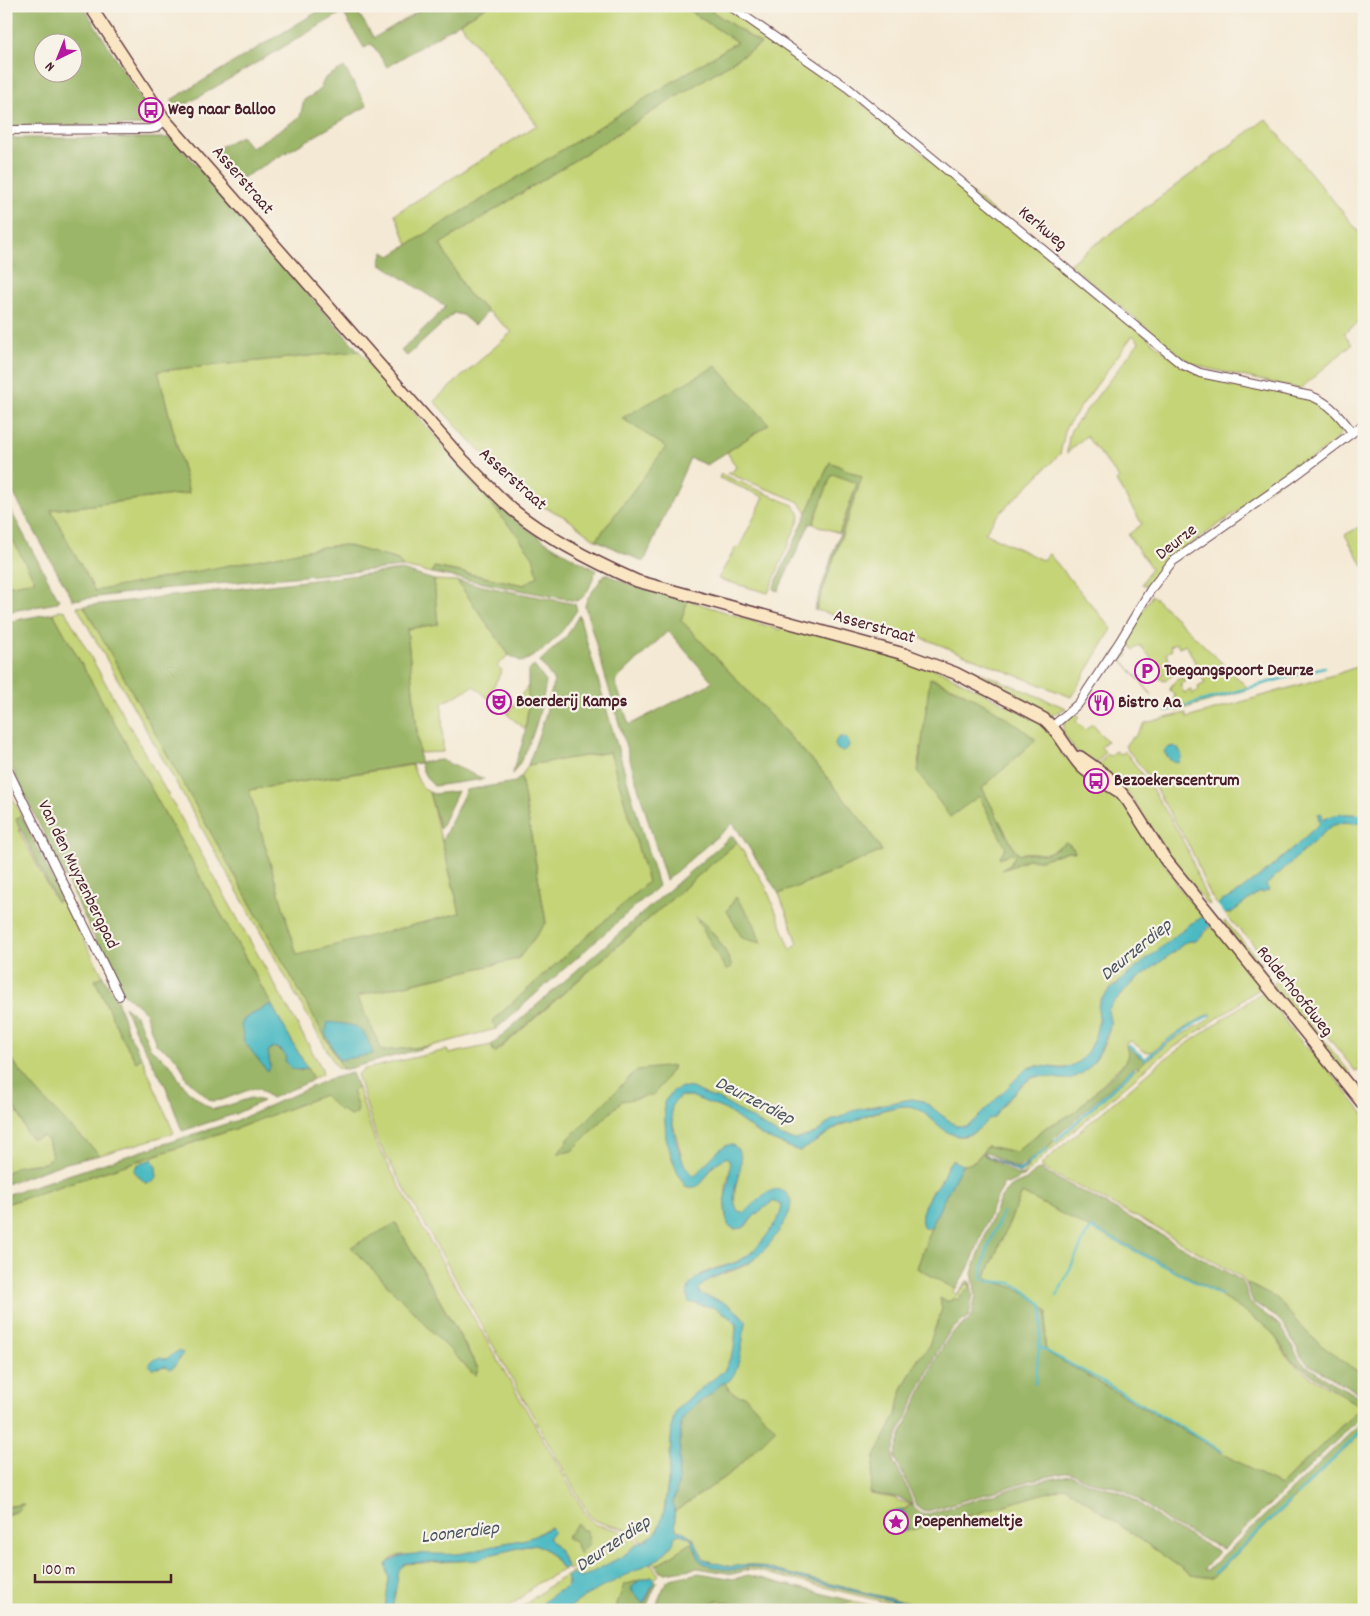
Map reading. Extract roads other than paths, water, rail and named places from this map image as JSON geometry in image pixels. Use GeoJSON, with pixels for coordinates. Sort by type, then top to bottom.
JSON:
{"type":"FeatureCollection","features":[{"type":"Feature","properties":{"kind":"main road","name":"Asserstraat"},"geometry":{"type":"LineString","coordinates":[[90,6],[166,120],[461,458],[508,504],[532,524],[604,567],[637,581],[904,654],[955,673],[1044,719],[1053,726],[1070,751],[1107,776],[1138,814],[1165,859],[1201,904]]}},
{"type":"Feature","properties":{"kind":"main road","name":"Rolderhoofdweg"},"geometry":{"type":"LineString","coordinates":[[1201,904],[1364,1106]]}},
{"type":"Feature","properties":{"kind":"street","name":"Kerkweg"},"geometry":{"type":"LineString","coordinates":[[730,6],[848,88],[1181,364],[1200,373],[1311,396],[1335,411],[1352,432]]}},
{"type":"Feature","properties":{"kind":"street"},"geometry":{"type":"LineString","coordinates":[[6,130],[150,129],[156,128],[166,120]]}},
{"type":"Feature","properties":{"kind":"street","name":"Deurze"},"geometry":{"type":"LineString","coordinates":[[1053,726],[1078,704],[1120,641],[1151,589],[1172,562],[1292,478],[1364,424]]}},
{"type":"Feature","properties":{"kind":"street","name":"Van den Muyzenbergpad"},"geometry":{"type":"LineString","coordinates":[[6,766],[119,996]]}},
{"type":"Feature","properties":{"kind":"water"},"geometry":{"type":"Polygon","coordinates":[[[842,737],[847,739],[849,744],[847,749],[842,751],[837,749],[835,744],[837,739],[842,737]]]}},
{"type":"Feature","properties":{"kind":"water"},"geometry":{"type":"Polygon","coordinates":[[[1174,746],[1179,749],[1182,755],[1177,763],[1171,761],[1164,752],[1167,748],[1174,746]]]}},
{"type":"Feature","properties":{"kind":"water"},"geometry":{"type":"Polygon","coordinates":[[[1321,813],[1324,820],[1338,815],[1364,815],[1364,824],[1344,822],[1331,826],[1266,885],[1269,890],[1263,893],[1259,892],[1231,913],[1227,913],[1210,926],[1196,941],[1182,944],[1132,983],[1108,1010],[1109,1029],[1091,1065],[1081,1074],[1067,1079],[1033,1077],[1011,1096],[994,1118],[988,1119],[982,1126],[969,1134],[958,1136],[949,1133],[924,1113],[914,1108],[901,1106],[874,1112],[853,1122],[840,1125],[799,1151],[762,1136],[726,1110],[691,1096],[680,1096],[672,1105],[674,1132],[680,1154],[689,1172],[694,1176],[723,1147],[735,1146],[741,1160],[734,1196],[738,1211],[745,1213],[765,1194],[776,1190],[783,1191],[791,1201],[789,1214],[761,1253],[746,1264],[709,1280],[699,1289],[700,1293],[732,1308],[740,1314],[746,1321],[746,1324],[739,1361],[734,1375],[729,1381],[721,1384],[691,1409],[681,1422],[678,1486],[673,1502],[676,1530],[684,1532],[693,1538],[704,1560],[732,1567],[753,1565],[937,1610],[929,1610],[752,1567],[736,1570],[722,1569],[700,1561],[691,1538],[680,1534],[675,1536],[673,1544],[660,1558],[587,1595],[566,1610],[535,1610],[555,1593],[567,1587],[569,1583],[567,1577],[572,1574],[581,1578],[623,1556],[636,1545],[650,1538],[658,1530],[665,1508],[672,1424],[676,1410],[725,1370],[734,1349],[736,1323],[716,1308],[689,1302],[688,1292],[690,1284],[696,1278],[739,1261],[749,1254],[766,1236],[780,1213],[781,1205],[773,1201],[756,1214],[743,1228],[734,1229],[728,1225],[725,1200],[730,1166],[727,1157],[713,1166],[699,1185],[695,1187],[685,1186],[677,1172],[666,1138],[664,1102],[673,1091],[682,1087],[692,1088],[719,1099],[782,1137],[796,1140],[816,1133],[832,1120],[852,1111],[911,1099],[923,1101],[956,1126],[967,1126],[1026,1069],[1037,1066],[1064,1069],[1079,1062],[1088,1051],[1095,1036],[1099,1020],[1098,1007],[1101,999],[1120,981],[1190,924],[1203,917],[1222,901],[1233,896],[1269,869],[1320,823],[1318,814],[1321,813]]]}},
{"type":"Feature","properties":{"kind":"water"},"geometry":{"type":"Polygon","coordinates":[[[271,1004],[307,1068],[297,1070],[292,1068],[285,1061],[286,1056],[281,1050],[273,1047],[268,1051],[270,1067],[267,1071],[244,1041],[241,1025],[244,1019],[271,1004]]]}},
{"type":"Feature","properties":{"kind":"water"},"geometry":{"type":"Polygon","coordinates":[[[328,1022],[346,1024],[358,1028],[366,1036],[373,1054],[339,1060],[325,1033],[328,1022]]]}},
{"type":"Feature","properties":{"kind":"water"},"geometry":{"type":"Polygon","coordinates":[[[984,1154],[1016,1169],[1020,1169],[1028,1163],[1028,1165],[1020,1174],[984,1154]]]}},
{"type":"Feature","properties":{"kind":"water"},"geometry":{"type":"Polygon","coordinates":[[[152,1159],[156,1167],[157,1177],[153,1182],[145,1183],[134,1171],[137,1165],[152,1159]]]}},
{"type":"Feature","properties":{"kind":"water"},"geometry":{"type":"Polygon","coordinates":[[[953,1160],[962,1165],[932,1225],[930,1228],[924,1228],[922,1214],[926,1204],[953,1160]]]}},
{"type":"Feature","properties":{"kind":"water"},"geometry":{"type":"Polygon","coordinates":[[[178,1351],[183,1353],[173,1368],[170,1369],[166,1366],[152,1369],[149,1365],[153,1360],[159,1358],[166,1359],[178,1351]]]}},
{"type":"Feature","properties":{"kind":"water"},"geometry":{"type":"Polygon","coordinates":[[[902,1510],[905,1513],[906,1519],[904,1519],[902,1512],[887,1516],[891,1532],[905,1529],[906,1522],[906,1531],[889,1533],[885,1515],[902,1510]]]}},
{"type":"Feature","properties":{"kind":"water"},"geometry":{"type":"Polygon","coordinates":[[[550,1527],[554,1531],[548,1538],[557,1548],[567,1566],[563,1569],[547,1550],[535,1544],[489,1555],[478,1560],[406,1563],[399,1571],[392,1610],[385,1610],[389,1578],[386,1565],[392,1560],[400,1556],[419,1554],[466,1553],[530,1538],[550,1527]]]}},
{"type":"Feature","properties":{"kind":"water"},"geometry":{"type":"Polygon","coordinates":[[[652,1577],[655,1580],[654,1583],[643,1604],[632,1591],[632,1587],[640,1580],[652,1577]]]}},
{"type":"Feature","properties":{"kind":"waterway"},"geometry":{"type":"LineString","coordinates":[[1166,711],[1324,667]]}},
{"type":"Feature","properties":{"kind":"waterway"},"geometry":{"type":"LineString","coordinates":[[1128,1045],[1145,1059],[1175,1036],[1209,1015]]}},
{"type":"Feature","properties":{"kind":"waterway"},"geometry":{"type":"LineString","coordinates":[[1056,1141],[1134,1069]]}},
{"type":"Feature","properties":{"kind":"waterway"},"geometry":{"type":"LineString","coordinates":[[1028,1163],[1047,1149]]}},
{"type":"Feature","properties":{"kind":"waterway"},"geometry":{"type":"LineString","coordinates":[[1003,1212],[986,1254],[983,1279],[1011,1283],[1021,1288],[1041,1304],[1043,1312],[1039,1347],[1102,1381],[1222,1451]]}},
{"type":"Feature","properties":{"kind":"waterway"},"geometry":{"type":"LineString","coordinates":[[1057,1296],[1086,1235],[1091,1229],[1221,1295]]}},
{"type":"Feature","properties":{"kind":"waterway"},"geometry":{"type":"LineString","coordinates":[[1035,1384],[1039,1347]]}},
{"type":"Feature","properties":{"kind":"waterway"},"geometry":{"type":"LineString","coordinates":[[1297,1495],[1364,1429]]}},
{"type":"Feature","properties":{"kind":"waterway"},"geometry":{"type":"LineString","coordinates":[[1215,1573],[1291,1500]]}},
{"type":"Feature","properties":{"kind":"place","name":"Weg naar Balloo"},"geometry":{"type":"Point","coordinates":[151,110]}},
{"type":"Feature","properties":{"kind":"place","name":"Toegangspoort Deurze"},"geometry":{"type":"Point","coordinates":[1147,671]}},
{"type":"Feature","properties":{"kind":"place","name":"Boerderij Kamps"},"geometry":{"type":"Point","coordinates":[499,702]}},
{"type":"Feature","properties":{"kind":"place","name":"Bistro Aa"},"geometry":{"type":"Point","coordinates":[1101,703]}},
{"type":"Feature","properties":{"kind":"place","name":"Bezoekerscentrum"},"geometry":{"type":"Point","coordinates":[1096,781]}},
{"type":"Feature","properties":{"kind":"place","name":"Poepenhemeltje"},"geometry":{"type":"Point","coordinates":[896,1522]}},
{"type":"Feature","properties":{"kind":"water label","name":"Deurzerdiep"},"geometry":{"type":"Point","coordinates":[1137,951]}},
{"type":"Feature","properties":{"kind":"water label","name":"Deurzerdiep"},"geometry":{"type":"Point","coordinates":[754,1102]}},
{"type":"Feature","properties":{"kind":"water label","name":"Loonerdiep"},"geometry":{"type":"Point","coordinates":[460,1534]}},
{"type":"Feature","properties":{"kind":"water label","name":"Deurzerdiep"},"geometry":{"type":"Point","coordinates":[614,1545]}}]}
